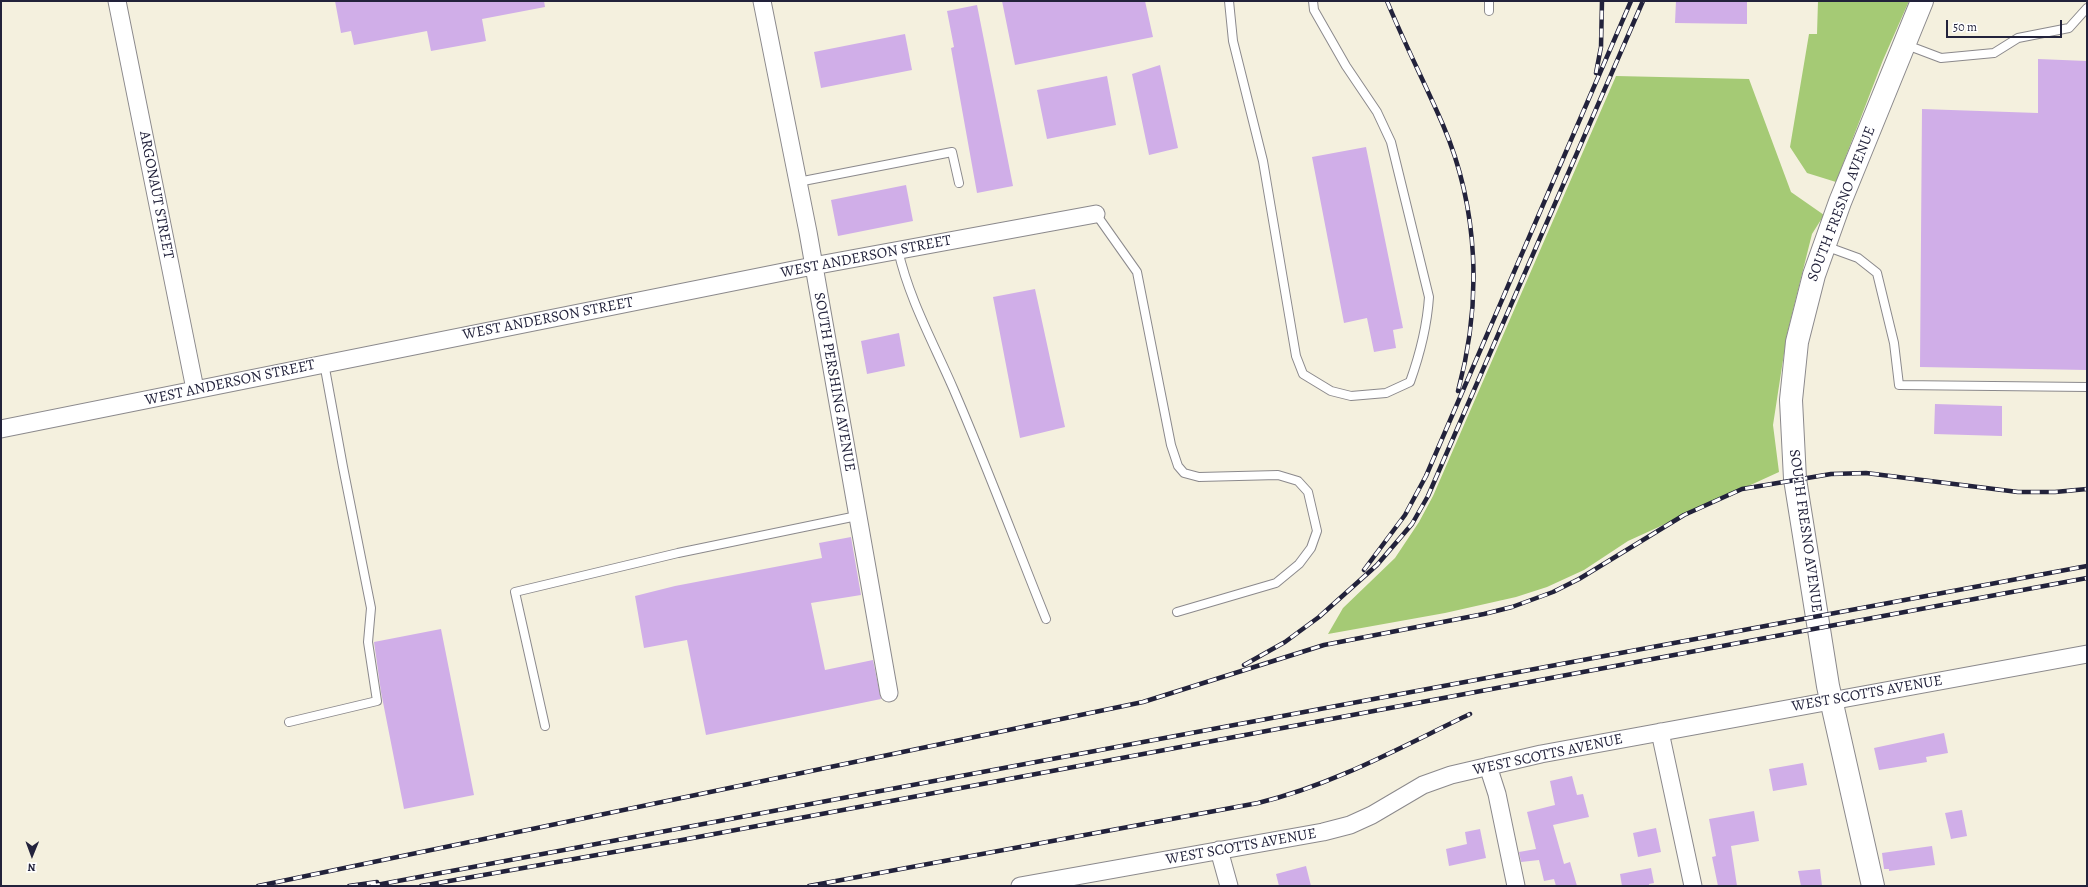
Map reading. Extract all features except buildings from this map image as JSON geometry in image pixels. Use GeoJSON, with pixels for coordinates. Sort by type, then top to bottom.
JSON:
{"type":"FeatureCollection","features":[{"type":"Feature","properties":{"kind":"street","name":"ARGONAUT STREET"},"geometry":{"type":"LineString","coordinates":[[117,1],[195,389]]}},
{"type":"Feature","properties":{"kind":"street","name":"SOUTH PERSHING AVENUE"},"geometry":{"type":"LineString","coordinates":[[762,1],[798,182],[889,692]]}},
{"type":"Feature","properties":{"kind":"street","name":"SOUTH FRESNO AVENUE"},"geometry":{"type":"LineString","coordinates":[[1873,886],[1832,700],[1804,543],[1795,479],[1791,400],[1797,342],[1814,275],[1922,1]]}},
{"type":"Feature","properties":{"kind":"street","name":"WEST ANDERSON STREET"},"geometry":{"type":"LineString","coordinates":[[1,429],[813,266],[1096,214]]}},
{"type":"Feature","properties":{"kind":"street","name":"WEST SCOTTS AVENUE"},"geometry":{"type":"LineString","coordinates":[[1020,886],[1323,832],[1350,825],[1372,815],[1423,785],[1451,775],[1541,754],[2087,654]]}},
{"type":"Feature","properties":{"kind":"street"},"geometry":{"type":"LineString","coordinates":[[1660,732],[1693,886]]}},
{"type":"Feature","properties":{"kind":"street"},"geometry":{"type":"LineString","coordinates":[[1488,766],[1497,794],[1516,886]]}},
{"type":"Feature","properties":{"kind":"street"},"geometry":{"type":"LineString","coordinates":[[1219,850],[1229,886]]}},
{"type":"Feature","properties":{"kind":"lane"},"geometry":{"type":"LineString","coordinates":[[1229,1],[1233,41],[1263,161],[1296,356],[1303,374],[1331,391],[1351,396],[1386,393],[1410,382],[1419,355],[1427,320],[1429,297],[1392,142],[1377,112],[1346,66],[1314,10],[1313,1]]}},
{"type":"Feature","properties":{"kind":"lane"},"geometry":{"type":"LineString","coordinates":[[1489,1],[1489,11]]}},
{"type":"Feature","properties":{"kind":"lane"},"geometry":{"type":"LineString","coordinates":[[1904,44],[1941,58],[1994,53],[2018,38],[2069,28],[2087,8]]}},
{"type":"Feature","properties":{"kind":"lane"},"geometry":{"type":"LineString","coordinates":[[798,182],[952,152],[959,183]]}},
{"type":"Feature","properties":{"kind":"lane"},"geometry":{"type":"LineString","coordinates":[[1096,214],[1138,272],[1171,445],[1178,466],[1184,473],[1199,477],[1278,476],[1298,481],[1308,492],[1316,531],[1311,548],[1299,564],[1276,583],[1176,612]]}},
{"type":"Feature","properties":{"kind":"lane"},"geometry":{"type":"LineString","coordinates":[[1825,246],[1858,258],[1877,273],[1894,343],[1899,385],[2087,387]]}},
{"type":"Feature","properties":{"kind":"lane"},"geometry":{"type":"LineString","coordinates":[[898,250],[918,311],[953,388],[1046,619]]}},
{"type":"Feature","properties":{"kind":"lane"},"geometry":{"type":"LineString","coordinates":[[289,722],[377,701],[368,642],[371,608],[324,363]]}},
{"type":"Feature","properties":{"kind":"lane"},"geometry":{"type":"LineString","coordinates":[[545,726],[515,592],[678,553],[857,516]]}},
{"type":"Feature","properties":{"kind":"green space"},"geometry":{"type":"Polygon","coordinates":[[[1818,1],[1909,1],[1883,60],[1836,182],[1807,173],[1790,147],[1809,34],[1817,34],[1818,1]]]}},
{"type":"Feature","properties":{"kind":"green space"},"geometry":{"type":"Polygon","coordinates":[[[1616,76],[1749,79],[1791,192],[1824,215],[1812,234],[1787,334],[1773,425],[1779,472],[1628,541],[1584,570],[1547,587],[1516,597],[1445,613],[1328,634],[1343,608],[1395,558],[1419,522],[1433,496],[1616,76]]]}},
{"type":"Feature","properties":{"kind":"railway"},"geometry":{"type":"LineString","coordinates":[[1387,1],[1443,125],[1455,157],[1464,190],[1470,223],[1473,256],[1473,290],[1471,324],[1466,358],[1458,391]]}},
{"type":"Feature","properties":{"kind":"railway"},"geometry":{"type":"LineString","coordinates":[[1596,73],[1601,47],[1602,1]]}},
{"type":"Feature","properties":{"kind":"railway"},"geometry":{"type":"LineString","coordinates":[[1364,570],[1405,515],[1426,476],[1631,1]]}},
{"type":"Feature","properties":{"kind":"railway"},"geometry":{"type":"LineString","coordinates":[[1244,665],[1285,642],[1319,617],[1377,565],[1412,524],[1428,496],[1643,1]]}},
{"type":"Feature","properties":{"kind":"railway"},"geometry":{"type":"LineString","coordinates":[[258,886],[1143,702],[1324,645],[1484,614],[1512,607],[1553,592],[1579,579],[1684,515],[1742,489],[1831,474],[1866,473],[2018,492],[2055,492],[2087,489]]}},
{"type":"Feature","properties":{"kind":"railway"},"geometry":{"type":"LineString","coordinates":[[371,886],[2087,566]]}},
{"type":"Feature","properties":{"kind":"railway"},"geometry":{"type":"LineString","coordinates":[[421,886],[682,840],[2087,578]]}},
{"type":"Feature","properties":{"kind":"railway"},"geometry":{"type":"LineString","coordinates":[[809,886],[1258,803],[1340,776],[1470,714]]}},
{"type":"Feature","properties":{"kind":"railway"},"geometry":{"type":"LineString","coordinates":[[349,886],[377,882]]}}]}
